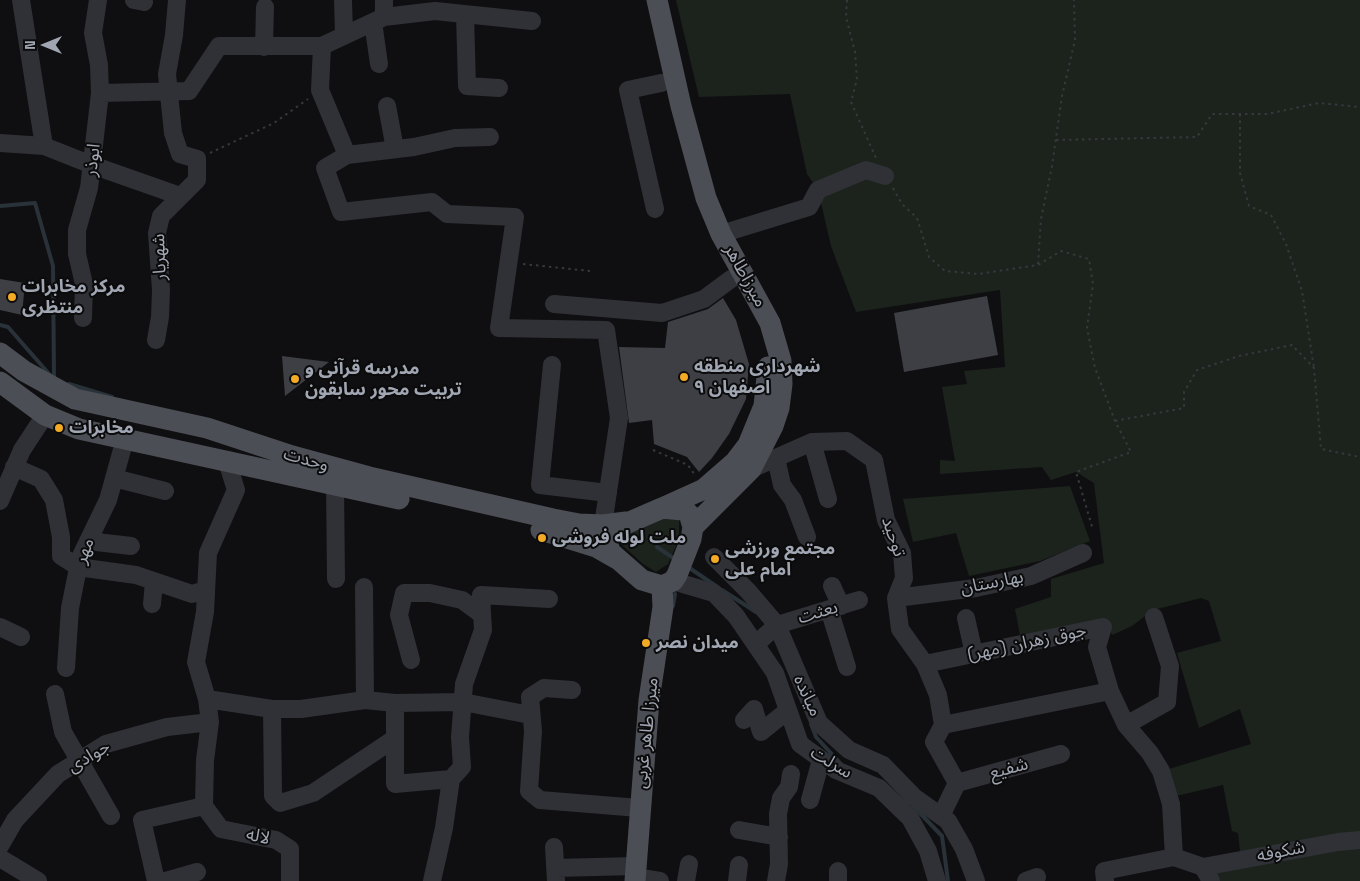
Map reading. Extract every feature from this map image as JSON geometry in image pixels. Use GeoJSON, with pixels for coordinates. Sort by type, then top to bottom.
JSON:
{"type":"FeatureCollection","features":[{"type":"Feature","properties":{"kind":"main road","name":"میرزاطاهر"},"geometry":{"type":"LineString","coordinates":[[643,0],[661,83],[695,206],[717,255],[757,326],[764,345],[768,384],[764,406],[748,445],[736,462],[704,489],[662,508]]}},
{"type":"Feature","properties":{"kind":"main road","name":"میرزاطاهر"},"geometry":{"type":"LineString","coordinates":[[657,0],[683,115],[706,198],[722,234],[770,323],[781,362],[782,384],[779,408],[765,446],[751,469],[693,527]]}},
{"type":"Feature","properties":{"kind":"main road","name":"وحدت"},"geometry":{"type":"LineString","coordinates":[[0,353],[24,371],[75,399],[186,423],[292,456],[369,477],[553,519],[579,524],[603,525],[626,522]]}},
{"type":"Feature","properties":{"kind":"main road","name":"وحدت"},"geometry":{"type":"LineString","coordinates":[[0,382],[45,415],[79,429],[551,532],[596,548],[617,560]]}},
{"type":"Feature","properties":{"kind":"main road"},"geometry":{"type":"LineString","coordinates":[[184,452],[197,437],[186,423]]}},
{"type":"Feature","properties":{"kind":"main road"},"geometry":{"type":"LineString","coordinates":[[223,460],[212,448],[215,438],[228,435]]}},
{"type":"Feature","properties":{"kind":"main road"},"geometry":{"type":"LineString","coordinates":[[662,508],[683,510],[689,514],[693,527],[691,538],[667,584],[642,580],[617,560],[610,552],[608,544],[609,534],[626,522],[662,508]]}},
{"type":"Feature","properties":{"kind":"main road","name":"میرزا طاهر غربی"},"geometry":{"type":"LineString","coordinates":[[635,874],[649,700],[667,584]]}},
{"type":"Feature","properties":{"kind":"street"},"geometry":{"type":"LineString","coordinates":[[21,0],[44,146]]}},
{"type":"Feature","properties":{"kind":"street","name":"ابوذر"},"geometry":{"type":"LineString","coordinates":[[82,318],[84,284],[77,254],[77,230],[89,188],[100,94],[99,65],[93,34],[98,0]]}},
{"type":"Feature","properties":{"kind":"street"},"geometry":{"type":"LineString","coordinates":[[177,0],[174,35],[167,74],[173,133],[180,154],[197,159]]}},
{"type":"Feature","properties":{"kind":"street"},"geometry":{"type":"LineString","coordinates":[[343,0],[344,35]]}},
{"type":"Feature","properties":{"kind":"street"},"geometry":{"type":"LineString","coordinates":[[264,47],[265,7]]}},
{"type":"Feature","properties":{"kind":"street"},"geometry":{"type":"LineString","coordinates":[[100,94],[188,91],[219,46],[322,46],[380,13],[435,11],[532,21]]}},
{"type":"Feature","properties":{"kind":"street"},"geometry":{"type":"LineString","coordinates":[[379,64],[380,13]]}},
{"type":"Feature","properties":{"kind":"street"},"geometry":{"type":"LineString","coordinates":[[465,14],[467,86],[499,88]]}},
{"type":"Feature","properties":{"kind":"street"},"geometry":{"type":"LineString","coordinates":[[322,46],[320,90],[347,155]]}},
{"type":"Feature","properties":{"kind":"street"},"geometry":{"type":"LineString","coordinates":[[655,209],[628,90],[661,83]]}},
{"type":"Feature","properties":{"kind":"street"},"geometry":{"type":"LineString","coordinates":[[387,106],[395,149]]}},
{"type":"Feature","properties":{"kind":"street"},"geometry":{"type":"LineString","coordinates":[[490,137],[455,138],[395,149],[347,155],[325,168],[342,212],[432,202],[447,214],[515,217],[499,328],[606,330],[619,418],[603,525]]}},
{"type":"Feature","properties":{"kind":"street"},"geometry":{"type":"LineString","coordinates":[[0,143],[44,146],[92,166],[180,196]]}},
{"type":"Feature","properties":{"kind":"street","name":"شهریار"},"geometry":{"type":"LineString","coordinates":[[156,340],[162,290],[157,233],[162,216],[197,180],[197,159]]}},
{"type":"Feature","properties":{"kind":"street"},"geometry":{"type":"LineString","coordinates":[[722,234],[809,207],[818,190],[866,170],[885,176]]}},
{"type":"Feature","properties":{"kind":"street"},"geometry":{"type":"LineString","coordinates":[[554,304],[662,313],[704,299],[732,280]]}},
{"type":"Feature","properties":{"kind":"street"},"geometry":{"type":"LineString","coordinates":[[552,365],[540,485],[608,493]]}},
{"type":"Feature","properties":{"kind":"street"},"geometry":{"type":"LineString","coordinates":[[0,501],[22,450],[45,415]]}},
{"type":"Feature","properties":{"kind":"street","name":"مهر"},"geometry":{"type":"LineString","coordinates":[[66,668],[70,608],[78,567],[108,500],[126,439]]}},
{"type":"Feature","properties":{"kind":"street","name":"توحید"},"geometry":{"type":"LineString","coordinates":[[751,469],[812,442],[847,441],[874,460],[886,520],[902,554],[904,578],[896,598],[900,629],[925,664],[938,694],[943,725],[934,742],[957,783]]}},
{"type":"Feature","properties":{"kind":"street"},"geometry":{"type":"LineString","coordinates":[[812,442],[828,499]]}},
{"type":"Feature","properties":{"kind":"street"},"geometry":{"type":"LineString","coordinates":[[776,458],[782,485],[793,500],[807,537]]}},
{"type":"Feature","properties":{"kind":"street"},"geometry":{"type":"LineString","coordinates":[[156,881],[142,820],[204,806],[205,760],[210,722],[208,699],[196,662],[205,612],[208,553],[236,490],[223,460]]}},
{"type":"Feature","properties":{"kind":"street"},"geometry":{"type":"LineString","coordinates":[[14,466],[41,479],[54,500],[62,537],[62,556],[78,567],[136,575],[192,594],[205,590]]}},
{"type":"Feature","properties":{"kind":"street"},"geometry":{"type":"LineString","coordinates":[[114,478],[164,490]]}},
{"type":"Feature","properties":{"kind":"street"},"geometry":{"type":"LineString","coordinates":[[335,484],[336,579]]}},
{"type":"Feature","properties":{"kind":"street"},"geometry":{"type":"LineString","coordinates":[[88,542],[131,546]]}},
{"type":"Feature","properties":{"kind":"street","name":"بهارستان"},"geometry":{"type":"LineString","coordinates":[[896,598],[976,588],[1031,576],[1083,553]]}},
{"type":"Feature","properties":{"kind":"street","name":"میانده"},"geometry":{"type":"LineString","coordinates":[[714,557],[720,585],[770,632],[819,723],[848,750],[883,765],[914,797],[948,822],[964,849],[976,881]]}},
{"type":"Feature","properties":{"kind":"street"},"geometry":{"type":"LineString","coordinates":[[152,604],[154,582]]}},
{"type":"Feature","properties":{"kind":"street"},"geometry":{"type":"LineString","coordinates":[[667,584],[720,585]]}},
{"type":"Feature","properties":{"kind":"street","name":"سرلت"},"geometry":{"type":"LineString","coordinates":[[720,585],[736,616],[770,632],[775,673],[800,744],[836,770],[879,788],[910,818],[928,851],[937,881]]}},
{"type":"Feature","properties":{"kind":"street"},"geometry":{"type":"LineString","coordinates":[[832,586],[847,667]]}},
{"type":"Feature","properties":{"kind":"street"},"geometry":{"type":"LineString","coordinates":[[364,587],[365,700]]}},
{"type":"Feature","properties":{"kind":"street"},"geometry":{"type":"LineString","coordinates":[[411,660],[399,615],[404,592],[430,593],[462,600],[481,614]]}},
{"type":"Feature","properties":{"kind":"street"},"geometry":{"type":"LineString","coordinates":[[432,881],[444,828],[451,779],[462,767],[460,737],[464,684],[483,630],[481,596],[549,599]]}},
{"type":"Feature","properties":{"kind":"street","name":"بعثت"},"geometry":{"type":"LineString","coordinates":[[770,632],[835,607],[860,600]]}},
{"type":"Feature","properties":{"kind":"street"},"geometry":{"type":"LineString","coordinates":[[1126,725],[1167,702],[1170,666],[1154,617]]}},
{"type":"Feature","properties":{"kind":"street"},"geometry":{"type":"LineString","coordinates":[[966,618],[974,654]]}},
{"type":"Feature","properties":{"kind":"street"},"geometry":{"type":"LineString","coordinates":[[0,627],[21,637]]}},
{"type":"Feature","properties":{"kind":"street","name":"جوق زهران (مهر)"},"geometry":{"type":"LineString","coordinates":[[925,664],[1103,627],[1097,646],[1110,691],[1126,725],[1150,753],[1161,771],[1171,804],[1174,857]]}},
{"type":"Feature","properties":{"kind":"street"},"geometry":{"type":"LineString","coordinates":[[572,690],[544,688],[530,697],[530,715],[533,730],[528,790],[540,800],[639,808]]}},
{"type":"Feature","properties":{"kind":"street"},"geometry":{"type":"LineString","coordinates":[[943,725],[1110,691]]}},
{"type":"Feature","properties":{"kind":"street"},"geometry":{"type":"LineString","coordinates":[[55,694],[63,732],[78,762],[111,816]]}},
{"type":"Feature","properties":{"kind":"street"},"geometry":{"type":"LineString","coordinates":[[208,699],[272,709],[301,709],[365,700],[395,703],[463,702],[530,715]]}},
{"type":"Feature","properties":{"kind":"street"},"geometry":{"type":"LineString","coordinates":[[395,703],[395,784],[451,779]]}},
{"type":"Feature","properties":{"kind":"street"},"geometry":{"type":"LineString","coordinates":[[272,709],[273,796],[280,803],[313,793],[394,739]]}},
{"type":"Feature","properties":{"kind":"street"},"geometry":{"type":"LineString","coordinates":[[744,720],[754,709],[761,732],[787,711]]}},
{"type":"Feature","properties":{"kind":"street","name":"جوادی"},"geometry":{"type":"LineString","coordinates":[[0,846],[15,820],[58,774],[106,744],[167,727],[210,722]]}},
{"type":"Feature","properties":{"kind":"street","name":"شفیع"},"geometry":{"type":"LineString","coordinates":[[957,783],[1060,754]]}},
{"type":"Feature","properties":{"kind":"street"},"geometry":{"type":"LineString","coordinates":[[810,800],[821,760]]}},
{"type":"Feature","properties":{"kind":"street"},"geometry":{"type":"LineString","coordinates":[[776,881],[779,864],[778,814],[781,798],[789,787],[791,774]]}},
{"type":"Feature","properties":{"kind":"street"},"geometry":{"type":"LineString","coordinates":[[941,816],[957,783]]}},
{"type":"Feature","properties":{"kind":"street","name":"لاله"},"geometry":{"type":"LineString","coordinates":[[204,806],[220,829],[276,840],[290,849],[290,881]]}},
{"type":"Feature","properties":{"kind":"street"},"geometry":{"type":"LineString","coordinates":[[739,830],[779,837]]}},
{"type":"Feature","properties":{"kind":"street","name":"شکوفه"},"geometry":{"type":"LineString","coordinates":[[1207,874],[1338,842],[1360,840]]}},
{"type":"Feature","properties":{"kind":"street"},"geometry":{"type":"LineString","coordinates":[[554,847],[556,874],[635,874],[660,881]]}},
{"type":"Feature","properties":{"kind":"street"},"geometry":{"type":"LineString","coordinates":[[1105,881],[1104,871],[1174,857],[1207,874]]}},
{"type":"Feature","properties":{"kind":"street"},"geometry":{"type":"LineString","coordinates":[[0,858],[38,881]]}},
{"type":"Feature","properties":{"kind":"street"},"geometry":{"type":"LineString","coordinates":[[166,881],[196,872]]}},
{"type":"Feature","properties":{"kind":"path"},"geometry":{"type":"LineString","coordinates":[[847,0],[846,17],[855,52],[857,79],[851,102],[885,176],[902,204],[917,218],[929,257],[945,271],[978,274],[1038,265],[1061,251],[1089,258],[1094,284],[1087,328],[1095,368],[1115,422],[1131,452],[1076,472],[1092,530]]}},
{"type":"Feature","properties":{"kind":"path"},"geometry":{"type":"LineString","coordinates":[[1038,265],[1041,220],[1062,96],[1075,40],[1074,0]]}},
{"type":"Feature","properties":{"kind":"path"},"geometry":{"type":"LineString","coordinates":[[197,159],[274,123],[320,90]]}},
{"type":"Feature","properties":{"kind":"path"},"geometry":{"type":"LineString","coordinates":[[1056,140],[1197,137],[1212,114],[1267,114],[1319,103],[1360,108]]}},
{"type":"Feature","properties":{"kind":"path"},"geometry":{"type":"LineString","coordinates":[[1240,114],[1240,173],[1249,206],[1271,215],[1286,244],[1302,291],[1314,368],[1321,449],[1360,457]]}},
{"type":"Feature","properties":{"kind":"path"},"geometry":{"type":"LineString","coordinates":[[508,262],[590,271]]}},
{"type":"Feature","properties":{"kind":"path"},"geometry":{"type":"LineString","coordinates":[[1115,422],[1184,408],[1184,392],[1197,370],[1239,356],[1292,345],[1314,368]]}},
{"type":"Feature","properties":{"kind":"path"},"geometry":{"type":"LineString","coordinates":[[652,450],[688,465],[704,489]]}},
{"type":"Feature","properties":{"kind":"shaded area"},"geometry":{"type":"Polygon","coordinates":[[[676,0],[1360,0],[1360,881],[1220,881],[1212,870],[1241,860],[1238,833],[1232,831],[1223,785],[1176,796],[1169,769],[1251,744],[1240,709],[1199,728],[1191,701],[1177,653],[1221,641],[1209,601],[1201,598],[1153,610],[1132,626],[1112,635],[1108,624],[1021,640],[1015,609],[1051,597],[1051,579],[1104,563],[1094,483],[1076,472],[1051,480],[1042,467],[940,474],[940,460],[955,461],[942,387],[967,384],[964,371],[1005,367],[1000,290],[856,312],[831,246],[818,190],[807,174],[790,94],[699,97],[676,0]]]}},
{"type":"Feature","properties":{"kind":"shaded area"},"geometry":{"type":"Polygon","coordinates":[[[1070,486],[1090,541],[1040,561],[969,576],[956,533],[913,542],[903,499],[1070,486]]]}},
{"type":"Feature","properties":{"kind":"shaded area"},"geometry":{"type":"Polygon","coordinates":[[[679,517],[679,539],[668,564],[656,572],[643,564],[621,544],[623,536],[662,518],[679,517]]]}},
{"type":"Feature","properties":{"kind":"building","name":"مرکز مخابرات منتظری"},"geometry":{"type":"Polygon","coordinates":[[[0,279],[25,283],[22,315],[0,310],[0,279]]]}},
{"type":"Feature","properties":{"kind":"building"},"geometry":{"type":"Polygon","coordinates":[[[987,296],[998,355],[904,372],[894,313],[987,296]]]}},
{"type":"Feature","properties":{"kind":"building","name":"شهرداری منطقه ۹ اصفهان"},"geometry":{"type":"Polygon","coordinates":[[[723,298],[736,320],[749,364],[746,399],[729,434],[712,458],[699,472],[687,457],[654,444],[652,420],[629,423],[619,347],[665,348],[668,322],[708,309],[723,298]]]}},
{"type":"Feature","properties":{"kind":"building","name":"مدرسه قرآنی و تربیت محور سابقون"},"geometry":{"type":"Polygon","coordinates":[[[282,356],[329,362],[285,396],[282,356]]]}},
{"type":"Feature","properties":{"kind":"waterway"},"geometry":{"type":"LineString","coordinates":[[0,206],[35,203],[53,266],[54,380]]}},
{"type":"Feature","properties":{"kind":"waterway"},"geometry":{"type":"LineString","coordinates":[[0,325],[8,327],[50,375]]}},
{"type":"Feature","properties":{"kind":"waterway"},"geometry":{"type":"LineString","coordinates":[[69,384],[112,397]]}},
{"type":"Feature","properties":{"kind":"waterway"},"geometry":{"type":"LineString","coordinates":[[657,547],[676,560]]}},
{"type":"Feature","properties":{"kind":"waterway"},"geometry":{"type":"LineString","coordinates":[[688,567],[716,586]]}},
{"type":"Feature","properties":{"kind":"waterway"},"geometry":{"type":"LineString","coordinates":[[722,590],[756,612]]}},
{"type":"Feature","properties":{"kind":"waterway"},"geometry":{"type":"LineString","coordinates":[[673,606],[675,594]]}},
{"type":"Feature","properties":{"kind":"waterway"},"geometry":{"type":"LineString","coordinates":[[811,724],[816,737],[841,764]]}},
{"type":"Feature","properties":{"kind":"waterway"},"geometry":{"type":"LineString","coordinates":[[913,806],[942,836],[948,881]]}},
{"type":"Feature","properties":{"kind":"place","name":"مرکز مخابرات منتظری"},"geometry":{"type":"Point","coordinates":[12,297]}},
{"type":"Feature","properties":{"kind":"place","name":"شهرداری منطقه ۹ اصفهان"},"geometry":{"type":"Point","coordinates":[684,377]}},
{"type":"Feature","properties":{"kind":"place","name":"مدرسه قرآنی و تربیت محور سابقون"},"geometry":{"type":"Point","coordinates":[295,379]}},
{"type":"Feature","properties":{"kind":"place","name":"مخابرات"},"geometry":{"type":"Point","coordinates":[59,428]}},
{"type":"Feature","properties":{"kind":"place","name":"ملت لوله فروشی"},"geometry":{"type":"Point","coordinates":[542,538]}},
{"type":"Feature","properties":{"kind":"place","name":"مجتمع ورزشی امام علی"},"geometry":{"type":"Point","coordinates":[715,559]}},
{"type":"Feature","properties":{"kind":"place","name":"میدان نصر"},"geometry":{"type":"Point","coordinates":[646,643]}}]}
